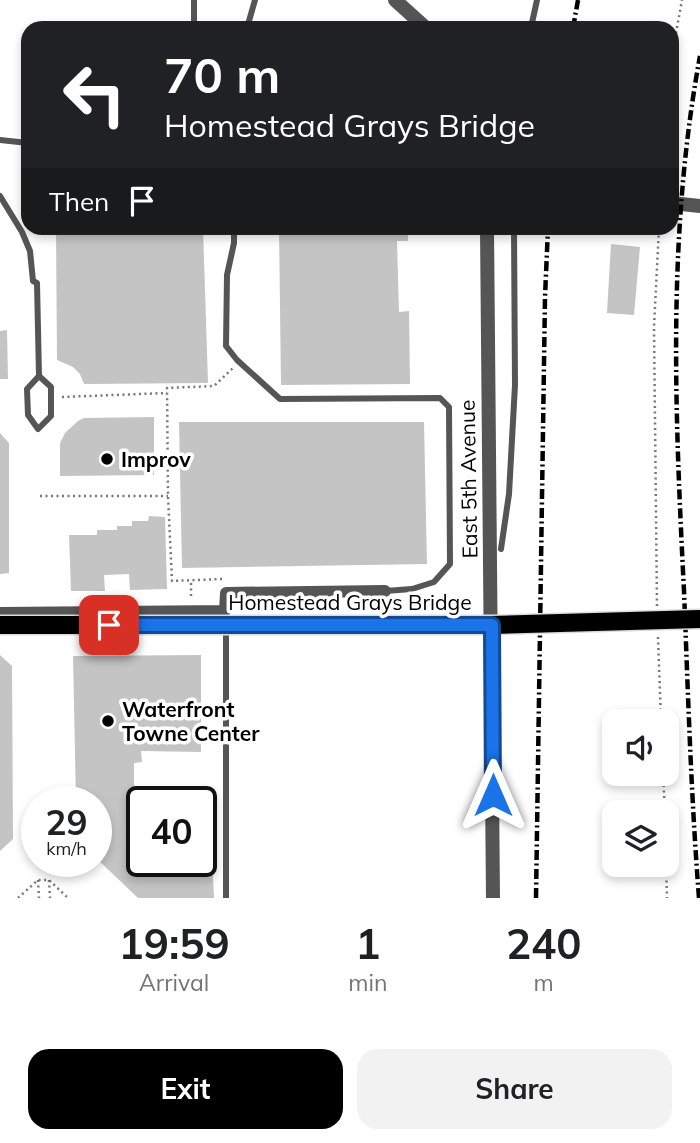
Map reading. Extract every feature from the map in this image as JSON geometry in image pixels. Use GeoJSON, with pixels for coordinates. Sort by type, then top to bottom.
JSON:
{"type":"FeatureCollection","features":[{"type":"Feature","properties":{"kind":"main road","name":"Homestead Grays Bridge"},"geometry":{"type":"LineString","coordinates":[[0,625],[492,625],[700,619]]}},
{"type":"Feature","properties":{"kind":"street"},"geometry":{"type":"LineString","coordinates":[[395,0],[418,21]]}},
{"type":"Feature","properties":{"kind":"street"},"geometry":{"type":"LineString","coordinates":[[679,204],[700,206]]}},
{"type":"Feature","properties":{"kind":"street","name":"East 5th Avenue"},"geometry":{"type":"LineString","coordinates":[[486,235],[493,898]]}},
{"type":"Feature","properties":{"kind":"street"},"geometry":{"type":"LineString","coordinates":[[0,613],[225,611],[226,593],[385,591]]}},
{"type":"Feature","properties":{"kind":"lane"},"geometry":{"type":"LineString","coordinates":[[194,0],[194,21]]}},
{"type":"Feature","properties":{"kind":"lane"},"geometry":{"type":"LineString","coordinates":[[249,21],[255,0]]}},
{"type":"Feature","properties":{"kind":"lane"},"geometry":{"type":"LineString","coordinates":[[533,21],[537,0]]}},
{"type":"Feature","properties":{"kind":"lane"},"geometry":{"type":"LineString","coordinates":[[0,140],[21,142]]}},
{"type":"Feature","properties":{"kind":"lane"},"geometry":{"type":"LineString","coordinates":[[0,196],[21,230]]}},
{"type":"Feature","properties":{"kind":"lane"},"geometry":{"type":"LineString","coordinates":[[23,235],[30,251],[33,281],[37,283],[38,376],[27,389],[28,415],[38,429],[51,416],[51,387],[38,376]]}},
{"type":"Feature","properties":{"kind":"lane"},"geometry":{"type":"LineString","coordinates":[[234,235],[227,275],[226,346],[237,360],[280,399],[440,398],[449,407],[450,564],[435,582],[412,589],[385,591]]}},
{"type":"Feature","properties":{"kind":"lane"},"geometry":{"type":"LineString","coordinates":[[501,549],[509,494],[514,399],[514,235]]}},
{"type":"Feature","properties":{"kind":"lane"},"geometry":{"type":"LineString","coordinates":[[225,611],[226,898]]}},
{"type":"Feature","properties":{"kind":"path"},"geometry":{"type":"LineString","coordinates":[[678,21],[682,0]]}},
{"type":"Feature","properties":{"kind":"path"},"geometry":{"type":"LineString","coordinates":[[657,617],[654,327],[659,235]]}},
{"type":"Feature","properties":{"kind":"path"},"geometry":{"type":"LineString","coordinates":[[227,579],[173,581],[168,496],[167,388],[215,386],[233,368]]}},
{"type":"Feature","properties":{"kind":"path"},"geometry":{"type":"LineString","coordinates":[[69,396],[167,393]]}},
{"type":"Feature","properties":{"kind":"path"},"geometry":{"type":"LineString","coordinates":[[40,496],[168,496]]}},
{"type":"Feature","properties":{"kind":"path"},"geometry":{"type":"LineString","coordinates":[[658,630],[661,709]]}},
{"type":"Feature","properties":{"kind":"path"},"geometry":{"type":"LineString","coordinates":[[666,877],[667,898]]}},
{"type":"Feature","properties":{"kind":"path"},"geometry":{"type":"LineString","coordinates":[[38,880],[39,898]]}},
{"type":"Feature","properties":{"kind":"path"},"geometry":{"type":"LineString","coordinates":[[18,898],[38,880],[49,880],[68,898]]}},
{"type":"Feature","properties":{"kind":"path"},"geometry":{"type":"LineString","coordinates":[[49,880],[50,898]]}},
{"type":"Feature","properties":{"kind":"building"},"geometry":{"type":"Polygon","coordinates":[[[56,235],[203,235],[208,383],[84,384],[73,367],[57,360],[56,235]]]}},
{"type":"Feature","properties":{"kind":"building"},"geometry":{"type":"Polygon","coordinates":[[[279,235],[408,235],[408,241],[397,241],[399,312],[409,311],[410,384],[281,385],[279,235]]]}},
{"type":"Feature","properties":{"kind":"building"},"geometry":{"type":"Polygon","coordinates":[[[611,244],[640,247],[634,315],[607,313],[611,244]]]}},
{"type":"Feature","properties":{"kind":"building"},"geometry":{"type":"Polygon","coordinates":[[[7,330],[8,379],[0,379],[0,331],[7,330]]]}},
{"type":"Feature","properties":{"kind":"building","name":"Improv"},"geometry":{"type":"Polygon","coordinates":[[[154,417],[154,475],[60,476],[60,443],[65,433],[78,421],[84,418],[154,417]]]}},
{"type":"Feature","properties":{"kind":"building"},"geometry":{"type":"Polygon","coordinates":[[[179,422],[424,422],[427,564],[182,568],[179,422]]]}},
{"type":"Feature","properties":{"kind":"building"},"geometry":{"type":"Polygon","coordinates":[[[0,433],[9,443],[9,573],[0,574],[0,433]]]}},
{"type":"Feature","properties":{"kind":"building"},"geometry":{"type":"Polygon","coordinates":[[[149,516],[165,517],[167,589],[130,590],[129,574],[104,575],[105,591],[71,591],[69,535],[97,535],[97,530],[117,530],[117,526],[132,526],[132,521],[148,521],[149,516]]]}},
{"type":"Feature","properties":{"kind":"building"},"geometry":{"type":"Polygon","coordinates":[[[0,655],[12,666],[13,839],[0,851],[0,655]]]}},
{"type":"Feature","properties":{"kind":"building"},"geometry":{"type":"Polygon","coordinates":[[[201,655],[201,752],[141,751],[142,762],[134,763],[135,786],[126,786],[126,877],[213,877],[214,898],[138,898],[112,873],[112,786],[76,786],[73,656],[201,655]]]}},
{"type":"Feature","properties":{"kind":"railway"},"geometry":{"type":"LineString","coordinates":[[574,21],[578,0]]}},
{"type":"Feature","properties":{"kind":"railway"},"geometry":{"type":"LineString","coordinates":[[699,898],[678,457],[676,323],[682,190],[700,56]]}},
{"type":"Feature","properties":{"kind":"railway"},"geometry":{"type":"LineString","coordinates":[[536,898],[548,235]]}},
{"type":"Feature","properties":{"kind":"place","name":"Improv"},"geometry":{"type":"Point","coordinates":[107,459]}},
{"type":"Feature","properties":{"kind":"place","name":"Waterfront Towne Center"},"geometry":{"type":"Point","coordinates":[108,721]}},
{"type":"Feature","properties":{"kind":"route"},"geometry":{"type":"LineString","coordinates":[[109,625],[492,625],[493,795]]}}]}
